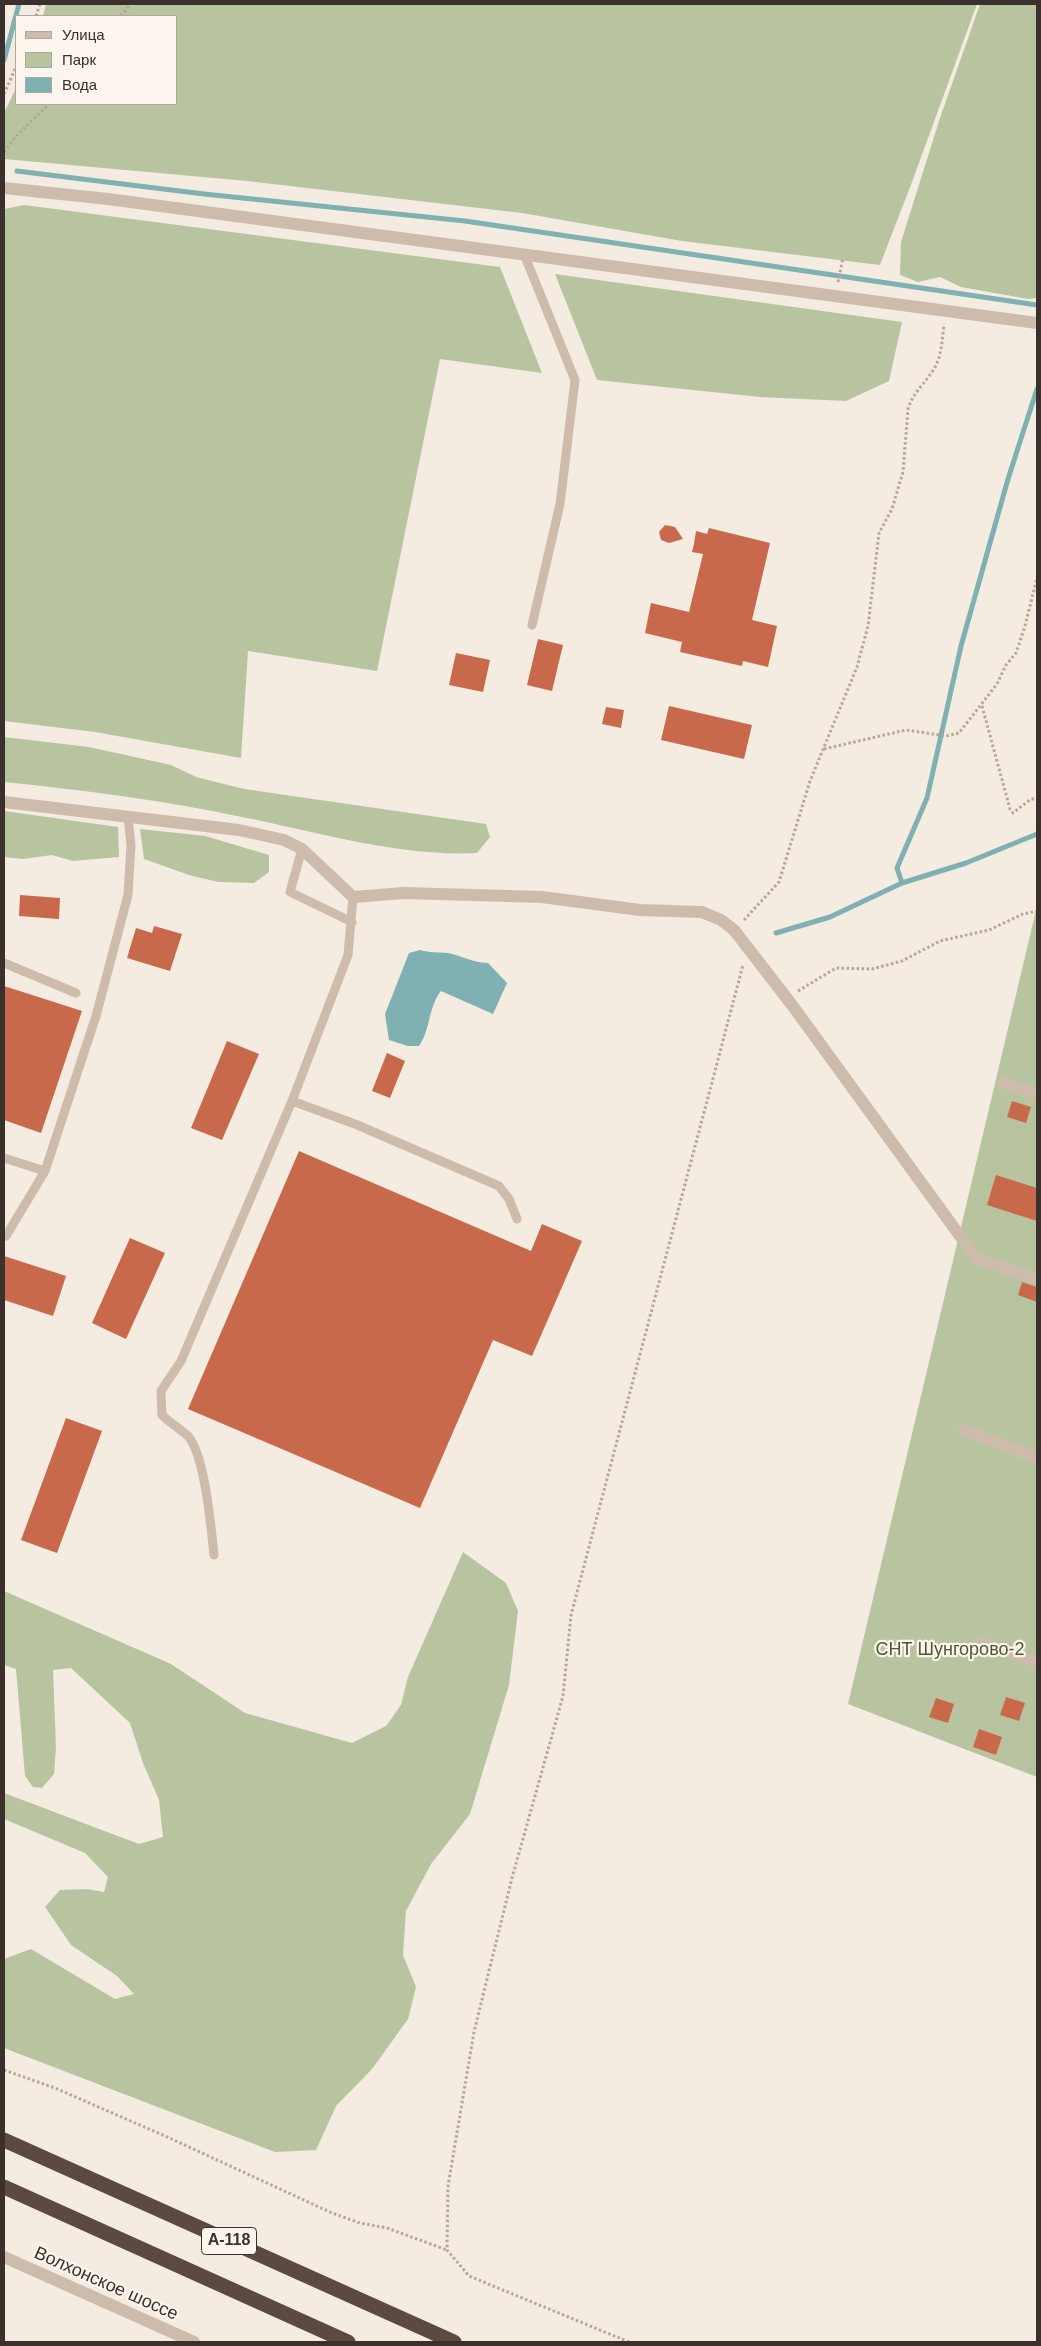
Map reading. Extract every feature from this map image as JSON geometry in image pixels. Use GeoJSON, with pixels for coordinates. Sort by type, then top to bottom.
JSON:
{"type":"FeatureCollection","features":[{"type":"Feature","properties":{"kind":"highway","name":"А-118"},"geometry":{"type":"LineString","coordinates":[[4,2140],[454,2342]]}},
{"type":"Feature","properties":{"kind":"highway","name":"А-118"},"geometry":{"type":"LineString","coordinates":[[4,2187],[348,2342]]}},
{"type":"Feature","properties":{"kind":"street"},"geometry":{"type":"LineString","coordinates":[[4,188],[108,199],[1037,323]]}},
{"type":"Feature","properties":{"kind":"street"},"geometry":{"type":"LineString","coordinates":[[4,802],[239,830],[284,840],[302,849],[353,897],[404,893],[542,897],[640,910],[702,912],[721,920],[734,930],[787,999],[976,1258],[1037,1279]]}},
{"type":"Feature","properties":{"kind":"street"},"geometry":{"type":"LineString","coordinates":[[1004,1083],[1037,1094]]}},
{"type":"Feature","properties":{"kind":"street"},"geometry":{"type":"LineString","coordinates":[[964,1430],[1037,1458]]}},
{"type":"Feature","properties":{"kind":"street"},"geometry":{"type":"LineString","coordinates":[[980,1642],[1037,1662]]}},
{"type":"Feature","properties":{"kind":"street","name":"Волхонское шоссе"},"geometry":{"type":"LineString","coordinates":[[4,2257],[194,2342]]}},
{"type":"Feature","properties":{"kind":"lane"},"geometry":{"type":"LineString","coordinates":[[524,254],[574,380],[560,504],[532,625]]}},
{"type":"Feature","properties":{"kind":"lane"},"geometry":{"type":"LineString","coordinates":[[4,1235],[6,1236],[45,1171],[96,1016],[128,895],[131,845],[128,817]]}},
{"type":"Feature","properties":{"kind":"lane"},"geometry":{"type":"LineString","coordinates":[[302,849],[290,892],[352,922]]}},
{"type":"Feature","properties":{"kind":"lane"},"geometry":{"type":"LineString","coordinates":[[214,1555],[207,1492],[195,1450],[188,1436],[162,1416],[161,1391],[181,1361],[292,1101],[348,955],[353,897]]}},
{"type":"Feature","properties":{"kind":"lane"},"geometry":{"type":"LineString","coordinates":[[4,963],[76,993]]}},
{"type":"Feature","properties":{"kind":"lane"},"geometry":{"type":"LineString","coordinates":[[292,1101],[364,1128],[499,1186],[509,1199],[517,1219]]}},
{"type":"Feature","properties":{"kind":"lane"},"geometry":{"type":"LineString","coordinates":[[4,1158],[45,1171]]}},
{"type":"Feature","properties":{"kind":"path"},"geometry":{"type":"LineString","coordinates":[[122,15],[130,4]]}},
{"type":"Feature","properties":{"kind":"path"},"geometry":{"type":"LineString","coordinates":[[4,94],[15,69]]}},
{"type":"Feature","properties":{"kind":"path"},"geometry":{"type":"LineString","coordinates":[[4,152],[17,135],[47,105]]}},
{"type":"Feature","properties":{"kind":"path"},"geometry":{"type":"LineString","coordinates":[[835,296],[843,258]]}},
{"type":"Feature","properties":{"kind":"path"},"geometry":{"type":"LineString","coordinates":[[734,930],[779,882],[810,781],[857,667],[868,626],[879,533],[892,509],[903,472],[908,409],[910,402],[940,357],[946,311]]}},
{"type":"Feature","properties":{"kind":"path"},"geometry":{"type":"LineString","coordinates":[[824,749],[906,730],[946,736],[959,733],[982,705],[1016,653],[1037,578]]}},
{"type":"Feature","properties":{"kind":"path"},"geometry":{"type":"LineString","coordinates":[[982,705],[1010,809],[1013,813],[1031,799],[1037,799]]}},
{"type":"Feature","properties":{"kind":"path"},"geometry":{"type":"LineString","coordinates":[[787,999],[820,976],[836,968],[872,969],[902,961],[940,942],[989,930],[1023,914],[1037,911]]}},
{"type":"Feature","properties":{"kind":"path"},"geometry":{"type":"LineString","coordinates":[[447,2250],[448,2186],[474,2032],[512,1878],[562,1696],[571,1615],[747,948]]}},
{"type":"Feature","properties":{"kind":"path"},"geometry":{"type":"LineString","coordinates":[[4,2070],[55,2088],[164,2135],[332,2213],[360,2223],[387,2228],[447,2250],[469,2276],[628,2342]]}},
{"type":"Feature","properties":{"kind":"green space"},"geometry":{"type":"Polygon","coordinates":[[[46,4],[977,4],[880,265],[682,241],[522,213],[247,181],[4,159],[4,113],[15,90],[15,105],[178,105],[178,15],[43,15],[46,4]]]}},
{"type":"Feature","properties":{"kind":"green space"},"geometry":{"type":"Polygon","coordinates":[[[980,4],[1037,4],[1037,298],[1028,299],[961,287],[940,277],[918,282],[900,275],[901,242],[940,118],[980,4]]]}},
{"type":"Feature","properties":{"kind":"green space"},"geometry":{"type":"Polygon","coordinates":[[[24,205],[500,267],[542,373],[440,359],[377,671],[248,651],[241,758],[95,732],[4,721],[4,209],[24,205]]]}},
{"type":"Feature","properties":{"kind":"green space"},"geometry":{"type":"Polygon","coordinates":[[[555,274],[902,322],[889,381],[846,401],[760,397],[597,380],[555,274]]]}},
{"type":"Feature","properties":{"kind":"green space"},"geometry":{"type":"Polygon","coordinates":[[[4,737],[89,747],[171,765],[196,777],[244,789],[486,824],[490,837],[477,853],[417,851],[356,842],[208,810],[150,800],[4,782],[4,737]]]}},
{"type":"Feature","properties":{"kind":"green space"},"geometry":{"type":"Polygon","coordinates":[[[4,811],[118,827],[119,857],[73,861],[52,855],[23,859],[4,857],[4,811]]]}},
{"type":"Feature","properties":{"kind":"green space"},"geometry":{"type":"Polygon","coordinates":[[[140,829],[205,836],[269,855],[269,872],[254,883],[219,882],[192,876],[144,859],[140,829]]]}},
{"type":"Feature","properties":{"kind":"green space","name":"СНТ Шунгорово-2"},"geometry":{"type":"Polygon","coordinates":[[[1037,906],[1037,1777],[848,1704],[1037,906]]]}},
{"type":"Feature","properties":{"kind":"green space"},"geometry":{"type":"Polygon","coordinates":[[[463,1552],[506,1583],[518,1611],[509,1685],[470,1814],[431,1864],[406,1911],[403,1955],[416,1987],[408,2019],[372,2069],[336,2106],[316,2150],[275,2152],[4,2048],[4,1959],[31,1949],[115,1999],[134,1994],[117,1976],[71,1945],[45,1907],[60,1890],[87,1889],[104,1892],[108,1877],[85,1853],[4,1819],[4,1793],[139,1844],[163,1837],[159,1800],[143,1763],[130,1723],[71,1668],[53,1670],[56,1747],[54,1774],[42,1788],[33,1787],[25,1776],[16,1669],[4,1665],[4,1591],[171,1664],[245,1713],[352,1743],[386,1726],[401,1705],[408,1677],[463,1552]]]}},
{"type":"Feature","properties":{"kind":"water"},"geometry":{"type":"Polygon","coordinates":[[[420,950],[448,953],[488,963],[507,983],[493,1014],[441,991],[434,1004],[426,1032],[419,1046],[408,1046],[389,1040],[385,1014],[409,953],[420,950]]]}},
{"type":"Feature","properties":{"kind":"building"},"geometry":{"type":"Polygon","coordinates":[[[665,525],[675,527],[683,539],[669,543],[661,540],[659,532],[665,525]]]}},
{"type":"Feature","properties":{"kind":"building"},"geometry":{"type":"Polygon","coordinates":[[[709,528],[770,543],[752,620],[777,626],[768,667],[743,661],[742,666],[680,652],[682,642],[645,633],[651,603],[689,612],[703,554],[692,552],[696,531],[707,534],[709,528]]]}},
{"type":"Feature","properties":{"kind":"building"},"geometry":{"type":"Polygon","coordinates":[[[538,639],[563,645],[552,691],[527,685],[538,639]]]}},
{"type":"Feature","properties":{"kind":"building"},"geometry":{"type":"Polygon","coordinates":[[[456,653],[490,660],[483,692],[449,685],[456,653]]]}},
{"type":"Feature","properties":{"kind":"building"},"geometry":{"type":"Polygon","coordinates":[[[669,706],[752,725],[744,759],[661,740],[669,706]]]}},
{"type":"Feature","properties":{"kind":"building"},"geometry":{"type":"Polygon","coordinates":[[[606,707],[624,710],[621,728],[602,724],[606,707]]]}},
{"type":"Feature","properties":{"kind":"building"},"geometry":{"type":"Polygon","coordinates":[[[20,895],[60,898],[59,919],[19,916],[20,895]]]}},
{"type":"Feature","properties":{"kind":"building"},"geometry":{"type":"Polygon","coordinates":[[[154,926],[182,934],[170,971],[127,958],[136,928],[152,933],[154,926]]]}},
{"type":"Feature","properties":{"kind":"building"},"geometry":{"type":"Polygon","coordinates":[[[4,986],[82,1011],[41,1133],[4,1120],[4,986]]]}},
{"type":"Feature","properties":{"kind":"building"},"geometry":{"type":"Polygon","coordinates":[[[227,1041],[259,1054],[222,1140],[191,1128],[227,1041]]]}},
{"type":"Feature","properties":{"kind":"building"},"geometry":{"type":"Polygon","coordinates":[[[387,1053],[405,1061],[390,1098],[372,1091],[387,1053]]]}},
{"type":"Feature","properties":{"kind":"building"},"geometry":{"type":"Polygon","coordinates":[[[1012,1101],[1031,1107],[1026,1123],[1007,1117],[1012,1101]]]}},
{"type":"Feature","properties":{"kind":"building"},"geometry":{"type":"Polygon","coordinates":[[[299,1151],[531,1251],[542,1224],[582,1241],[532,1356],[493,1340],[420,1508],[188,1409],[299,1151]]]}},
{"type":"Feature","properties":{"kind":"building"},"geometry":{"type":"Polygon","coordinates":[[[996,1175],[1037,1188],[1037,1221],[987,1205],[996,1175]]]}},
{"type":"Feature","properties":{"kind":"building"},"geometry":{"type":"Polygon","coordinates":[[[130,1238],[165,1253],[126,1339],[92,1323],[130,1238]]]}},
{"type":"Feature","properties":{"kind":"building"},"geometry":{"type":"Polygon","coordinates":[[[4,1256],[66,1276],[53,1316],[4,1300],[4,1256]]]}},
{"type":"Feature","properties":{"kind":"building"},"geometry":{"type":"Polygon","coordinates":[[[1022,1282],[1037,1287],[1037,1302],[1018,1295],[1022,1282]]]}},
{"type":"Feature","properties":{"kind":"building"},"geometry":{"type":"Polygon","coordinates":[[[66,1418],[102,1431],[57,1553],[21,1540],[66,1418]]]}},
{"type":"Feature","properties":{"kind":"building"},"geometry":{"type":"Polygon","coordinates":[[[1006,1697],[1025,1703],[1019,1721],[1000,1715],[1006,1697]]]}},
{"type":"Feature","properties":{"kind":"building"},"geometry":{"type":"Polygon","coordinates":[[[936,1698],[954,1704],[948,1723],[929,1717],[936,1698]]]}},
{"type":"Feature","properties":{"kind":"building"},"geometry":{"type":"Polygon","coordinates":[[[979,1729],[1002,1737],[996,1755],[973,1747],[979,1729]]]}},
{"type":"Feature","properties":{"kind":"waterway"},"geometry":{"type":"LineString","coordinates":[[16,15],[19,4]]}},
{"type":"Feature","properties":{"kind":"waterway"},"geometry":{"type":"LineString","coordinates":[[4,60],[15,19]]}},
{"type":"Feature","properties":{"kind":"waterway"},"geometry":{"type":"LineString","coordinates":[[17,171],[204,194],[465,221],[1037,305]]}},
{"type":"Feature","properties":{"kind":"waterway"},"geometry":{"type":"LineString","coordinates":[[902,883],[897,868],[927,798],[961,646],[1008,479],[1037,389]]}},
{"type":"Feature","properties":{"kind":"waterway"},"geometry":{"type":"LineString","coordinates":[[776,933],[830,917],[902,883],[966,863],[1037,834]]}}]}
